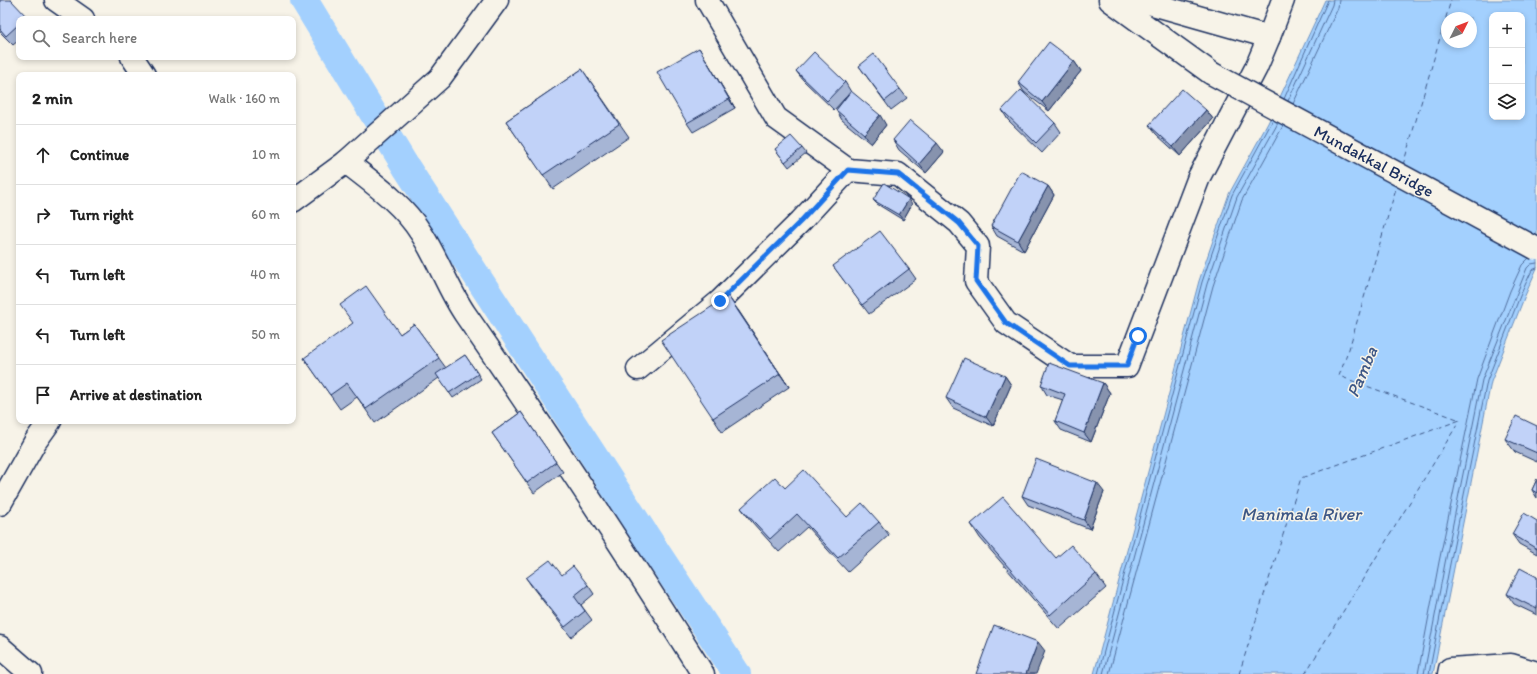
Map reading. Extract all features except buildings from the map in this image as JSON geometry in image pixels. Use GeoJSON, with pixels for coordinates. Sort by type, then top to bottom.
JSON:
{"type":"FeatureCollection","features":[{"type":"Feature","properties":{"kind":"street"},"geometry":{"type":"LineString","coordinates":[[56,0],[78,16]]}},
{"type":"Feature","properties":{"kind":"street"},"geometry":{"type":"LineString","coordinates":[[296,199],[354,155],[440,78],[497,0]]}},
{"type":"Feature","properties":{"kind":"street"},"geometry":{"type":"LineString","coordinates":[[707,0],[776,118],[848,170],[898,174],[959,223],[978,246],[976,281],[1006,323],[1070,366],[1127,366],[1199,177],[1256,68],[1283,0]]}},
{"type":"Feature","properties":{"kind":"street","name":"Mundakkal Bridge"},"geometry":{"type":"LineString","coordinates":[[1110,0],[1211,73],[1537,249]]}},
{"type":"Feature","properties":{"kind":"street"},"geometry":{"type":"LineString","coordinates":[[1138,0],[1269,38]]}},
{"type":"Feature","properties":{"kind":"street"},"geometry":{"type":"LineString","coordinates":[[134,60],[142,72]]}},
{"type":"Feature","properties":{"kind":"street"},"geometry":{"type":"LineString","coordinates":[[354,155],[382,190],[403,210],[421,233],[464,312],[638,571],[703,674]]}},
{"type":"Feature","properties":{"kind":"street"},"geometry":{"type":"LineString","coordinates":[[638,369],[720,301],[801,221],[848,170]]}},
{"type":"Feature","properties":{"kind":"street"},"geometry":{"type":"LineString","coordinates":[[0,504],[35,442],[48,424]]}},
{"type":"Feature","properties":{"kind":"street"},"geometry":{"type":"LineString","coordinates":[[0,647],[31,674]]}},
{"type":"Feature","properties":{"kind":"street"},"geometry":{"type":"LineString","coordinates":[[1449,674],[1450,669],[1511,665],[1537,673]]}},
{"type":"Feature","properties":{"kind":"water","name":"Manimala River"},"geometry":{"type":"Polygon","coordinates":[[[1325,0],[1537,0],[1537,268],[1491,382],[1433,674],[1094,674],[1199,281],[1229,194],[1268,123],[1325,0]]]}},
{"type":"Feature","properties":{"kind":"waterway"},"geometry":{"type":"LineString","coordinates":[[304,0],[406,167],[737,674]]}},
{"type":"Feature","properties":{"kind":"ferry route"},"geometry":{"type":"LineString","coordinates":[[1403,165],[1451,0]]}},
{"type":"Feature","properties":{"kind":"ferry route"},"geometry":{"type":"LineString","coordinates":[[1239,674],[1301,478],[1460,420],[1339,376],[1349,349],[1397,185]]}},
{"type":"Feature","properties":{"kind":"ferry route"},"geometry":{"type":"LineString","coordinates":[[1305,674],[1460,420]]}},
{"type":"Feature","properties":{"kind":"route"},"geometry":{"type":"LineString","coordinates":[[720,301],[801,221],[848,170],[898,174],[959,223],[978,246],[976,281],[1006,323],[1070,366],[1127,366],[1138,336]]}},
{"type":"Feature","properties":{"kind":"water label","name":"Pamba"},"geometry":{"type":"Point","coordinates":[1362,372]}}]}
